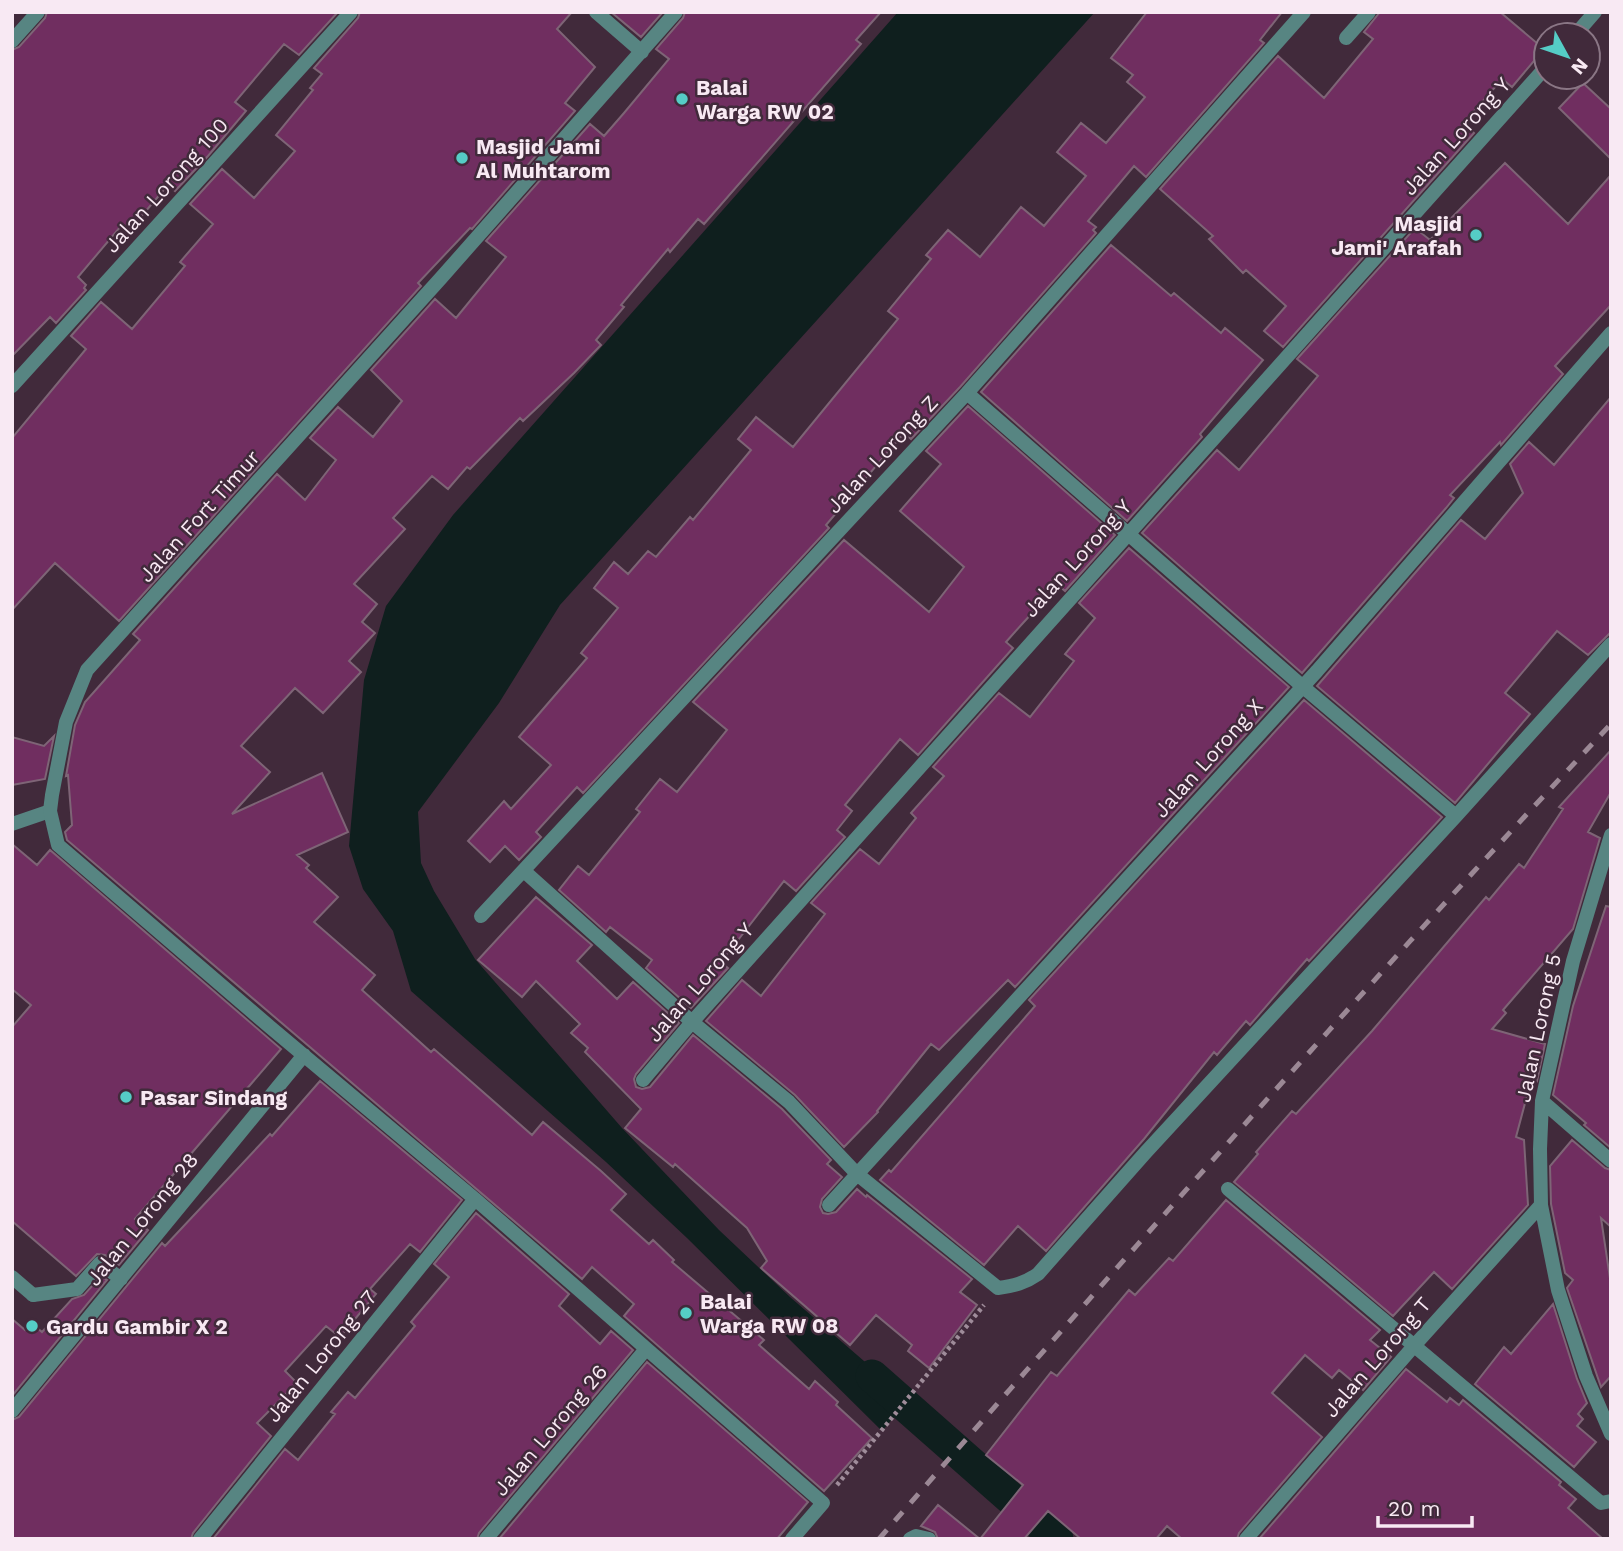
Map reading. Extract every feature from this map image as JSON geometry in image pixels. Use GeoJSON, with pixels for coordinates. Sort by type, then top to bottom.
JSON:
{"type":"FeatureCollection","features":[{"type":"Feature","properties":{"kind":"street"},"geometry":{"type":"LineString","coordinates":[[12,41],[38,12]]}},
{"type":"Feature","properties":{"kind":"street","name":"Jalan Lorong 100"},"geometry":{"type":"LineString","coordinates":[[12,386],[351,12]]}},
{"type":"Feature","properties":{"kind":"street"},"geometry":{"type":"LineString","coordinates":[[596,12],[642,52]]}},
{"type":"Feature","properties":{"kind":"street","name":"Jalan Fort Timur"},"geometry":{"type":"LineString","coordinates":[[676,12],[144,610],[87,670],[66,722],[50,811],[58,845],[475,1199],[822,1503]]}},
{"type":"Feature","properties":{"kind":"street","name":"Jalan Lorong Z"},"geometry":{"type":"LineString","coordinates":[[481,916],[967,393],[1304,12]]}},
{"type":"Feature","properties":{"kind":"street"},"geometry":{"type":"LineString","coordinates":[[1346,38],[1369,12]]}},
{"type":"Feature","properties":{"kind":"street","name":"Jalan Lorong Y"},"geometry":{"type":"LineString","coordinates":[[643,1080],[1532,83]]}},
{"type":"Feature","properties":{"kind":"street","name":"Jalan Lorong X"},"geometry":{"type":"LineString","coordinates":[[829,1205],[1302,686],[1611,333]]}},
{"type":"Feature","properties":{"kind":"street"},"geometry":{"type":"LineString","coordinates":[[967,393],[1302,686],[1456,816]]}},
{"type":"Feature","properties":{"kind":"street"},"geometry":{"type":"LineString","coordinates":[[524,871],[692,1022],[789,1102],[857,1174],[998,1288],[1027,1282],[1038,1274],[1146,1152],[1611,644]]}},
{"type":"Feature","properties":{"kind":"street"},"geometry":{"type":"LineString","coordinates":[[12,824],[50,811]]}},
{"type":"Feature","properties":{"kind":"street","name":"Jalan Lorong 5"},"geometry":{"type":"LineString","coordinates":[[1611,835],[1573,961],[1542,1101],[1541,1205],[1558,1290],[1586,1376],[1611,1434]]}},
{"type":"Feature","properties":{"kind":"street","name":"Jalan Lorong 28"},"geometry":{"type":"LineString","coordinates":[[12,1411],[304,1055]]}},
{"type":"Feature","properties":{"kind":"street"},"geometry":{"type":"LineString","coordinates":[[1542,1101],[1611,1161]]}},
{"type":"Feature","properties":{"kind":"street"},"geometry":{"type":"LineString","coordinates":[[1228,1189],[1601,1503],[1611,1502]]}},
{"type":"Feature","properties":{"kind":"street","name":"Jalan Lorong 27"},"geometry":{"type":"LineString","coordinates":[[200,1539],[475,1199]]}},
{"type":"Feature","properties":{"kind":"street","name":"Jalan Lorong T"},"geometry":{"type":"LineString","coordinates":[[1246,1539],[1541,1205]]}},
{"type":"Feature","properties":{"kind":"street"},"geometry":{"type":"LineString","coordinates":[[12,1278],[33,1295],[77,1289],[100,1263],[121,1279]]}},
{"type":"Feature","properties":{"kind":"street","name":"Jalan Lorong 26"},"geometry":{"type":"LineString","coordinates":[[486,1539],[646,1349]]}},
{"type":"Feature","properties":{"kind":"street"},"geometry":{"type":"LineString","coordinates":[[792,1539],[822,1503]]}},
{"type":"Feature","properties":{"kind":"street"},"geometry":{"type":"LineString","coordinates":[[910,1539],[916,1536],[929,1539]]}},
{"type":"Feature","properties":{"kind":"path"},"geometry":{"type":"LineString","coordinates":[[822,1503],[998,1288]]}},
{"type":"Feature","properties":{"kind":"shaded area"},"geometry":{"type":"Polygon","coordinates":[[[898,12],[1095,12],[560,605],[499,703],[418,812],[421,863],[434,891],[475,959],[622,1128],[719,1230],[790,1297],[909,1400],[882,1431],[687,1238],[606,1162],[411,991],[393,931],[363,889],[349,846],[364,680],[386,606],[453,515],[898,12]]]}},
{"type":"Feature","properties":{"kind":"building"},"geometry":{"type":"Polygon","coordinates":[[[47,12],[338,12],[299,55],[284,44],[235,102],[246,111],[208,156],[175,191],[168,185],[128,232],[121,226],[78,277],[86,285],[86,290],[56,323],[50,317],[12,356],[12,50],[19,47],[45,18],[47,12]]]}},
{"type":"Feature","properties":{"kind":"building"},"geometry":{"type":"Polygon","coordinates":[[[360,12],[572,12],[557,29],[595,67],[565,103],[575,111],[472,229],[470,228],[418,283],[421,286],[119,621],[55,563],[12,610],[12,438],[86,349],[71,336],[101,302],[132,329],[185,266],[180,262],[213,224],[190,204],[222,169],[254,198],[295,151],[276,135],[313,90],[310,88],[322,74],[314,68],[358,18],[360,12]]]}},
{"type":"Feature","properties":{"kind":"building"},"geometry":{"type":"Polygon","coordinates":[[[611,12],[663,12],[641,37],[611,12]]]}},
{"type":"Feature","properties":{"kind":"building"},"geometry":{"type":"Polygon","coordinates":[[[685,12],[881,12],[856,40],[861,44],[704,224],[698,219],[670,252],[668,249],[621,305],[624,307],[596,340],[601,345],[574,373],[523,421],[520,418],[470,469],[467,467],[448,489],[432,476],[393,518],[405,529],[354,584],[377,604],[362,622],[375,633],[349,661],[361,672],[323,713],[295,688],[241,746],[270,772],[232,814],[322,773],[348,832],[297,855],[309,865],[306,868],[338,897],[314,922],[375,975],[362,990],[431,1052],[434,1049],[532,1135],[543,1122],[601,1171],[626,1194],[611,1210],[649,1244],[653,1240],[674,1260],[672,1262],[764,1340],[759,1345],[809,1389],[815,1381],[838,1402],[836,1405],[872,1438],[824,1491],[624,1316],[634,1304],[592,1267],[582,1279],[67,840],[65,832],[72,825],[68,775],[66,776],[75,725],[85,702],[140,640],[133,634],[277,474],[305,500],[336,460],[310,438],[338,407],[373,437],[402,401],[371,370],[435,299],[456,318],[506,257],[486,241],[590,124],[604,136],[624,113],[669,59],[656,49],[683,18],[685,12]]]}},
{"type":"Feature","properties":{"kind":"building"},"geometry":{"type":"Polygon","coordinates":[[[1147,12],[1282,12],[1260,40],[1264,43],[1146,177],[1134,166],[1088,221],[1096,227],[1093,230],[1096,233],[960,387],[911,439],[904,433],[826,525],[829,528],[583,793],[577,787],[536,832],[541,837],[519,860],[505,846],[490,862],[468,841],[504,801],[511,809],[551,765],[519,737],[587,658],[581,653],[618,608],[594,588],[614,562],[628,574],[648,551],[656,557],[690,517],[693,520],[751,450],[738,439],[756,417],[793,447],[898,319],[888,311],[931,259],[926,255],[948,230],[980,257],[1021,207],[1044,226],[1086,176],[1057,152],[1081,123],[1106,143],[1145,97],[1127,82],[1133,75],[1111,58],[1147,12]]]}},
{"type":"Feature","properties":{"kind":"building"},"geometry":{"type":"Polygon","coordinates":[[[1380,12],[1500,12],[1532,39],[1532,63],[1512,87],[1502,79],[1464,123],[1474,133],[1283,347],[1264,331],[1286,306],[1246,270],[1243,273],[1209,239],[1213,236],[1160,189],[1278,56],[1324,98],[1373,39],[1364,32],[1380,12]]]}},
{"type":"Feature","properties":{"kind":"building"},"geometry":{"type":"Polygon","coordinates":[[[1575,91],[1592,91],[1611,109],[1611,159],[1559,108],[1575,91]]]}},
{"type":"Feature","properties":{"kind":"building"},"geometry":{"type":"Polygon","coordinates":[[[1505,163],[1568,224],[1611,175],[1611,305],[1555,366],[1563,374],[1501,445],[1500,442],[1450,495],[1454,498],[1446,508],[1302,673],[1142,533],[1217,450],[1239,470],[1318,376],[1297,359],[1415,228],[1430,240],[1505,163]]]}},
{"type":"Feature","properties":{"kind":"building"},"geometry":{"type":"Polygon","coordinates":[[[1111,245],[1171,296],[1174,293],[1221,333],[1225,328],[1263,360],[1200,434],[1202,437],[1127,521],[981,392],[1111,245]]]}},
{"type":"Feature","properties":{"kind":"building"},"geometry":{"type":"Polygon","coordinates":[[[1611,397],[1611,632],[1588,655],[1557,631],[1505,693],[1530,714],[1455,803],[1317,686],[1461,520],[1485,539],[1523,493],[1510,464],[1529,442],[1554,465],[1611,397]]]}},
{"type":"Feature","properties":{"kind":"building"},"geometry":{"type":"Polygon","coordinates":[[[968,406],[1115,535],[1065,591],[1058,585],[1023,623],[1006,642],[1013,648],[918,755],[900,739],[845,805],[852,811],[837,830],[845,837],[796,891],[784,881],[721,962],[728,968],[691,1008],[646,968],[652,960],[610,927],[606,932],[559,890],[578,866],[589,875],[640,812],[636,809],[660,779],[677,792],[727,730],[693,702],[844,540],[929,612],[964,567],[900,511],[941,464],[926,451],[968,406]]]}},
{"type":"Feature","properties":{"kind":"building"},"geometry":{"type":"Polygon","coordinates":[[[1129,548],[1289,687],[1015,987],[1008,980],[939,1050],[931,1044],[878,1112],[844,1147],[795,1095],[706,1021],[742,980],[761,996],[825,914],[811,903],[860,849],[879,864],[916,818],[911,813],[944,776],[933,767],[999,693],[1030,717],[1074,661],[1065,654],[1095,618],[1079,603],[1129,548]]]}},
{"type":"Feature","properties":{"kind":"building"},"geometry":{"type":"Polygon","coordinates":[[[1304,700],[1442,817],[1309,961],[1307,959],[1250,1025],[1246,1021],[1217,1055],[1214,1052],[1144,1139],[1046,1251],[1018,1226],[984,1265],[880,1180],[889,1170],[891,1172],[1035,1006],[1029,1000],[1304,700]]]}},
{"type":"Feature","properties":{"kind":"building"},"geometry":{"type":"Polygon","coordinates":[[[54,736],[45,779],[12,785],[12,737],[44,746],[54,736]]]}},
{"type":"Feature","properties":{"kind":"building"},"geometry":{"type":"Polygon","coordinates":[[[1611,750],[1611,792],[1588,832],[1600,838],[1573,929],[1503,1010],[1506,1013],[1492,1029],[1545,1044],[1537,1081],[1532,1077],[1516,1137],[1524,1140],[1528,1205],[1452,1289],[1434,1272],[1393,1316],[1234,1182],[1292,1111],[1296,1114],[1372,1031],[1486,897],[1489,900],[1519,864],[1524,868],[1563,809],[1559,807],[1611,750]]]}},
{"type":"Feature","properties":{"kind":"building","name":"Pasar Sindang"},"geometry":{"type":"Polygon","coordinates":[[[12,844],[37,865],[50,850],[281,1049],[135,1219],[148,1230],[119,1265],[105,1255],[97,1254],[76,1276],[12,1221],[12,1027],[31,1005],[12,989],[12,844]]]}},
{"type":"Feature","properties":{"kind":"building"},"geometry":{"type":"Polygon","coordinates":[[[536,897],[592,945],[577,961],[617,999],[633,982],[679,1023],[636,1074],[636,1087],[650,1087],[693,1035],[782,1109],[831,1160],[827,1164],[842,1177],[822,1199],[820,1207],[823,1213],[836,1212],[857,1189],[972,1279],[960,1292],[977,1305],[929,1368],[908,1351],[912,1345],[876,1315],[850,1345],[761,1268],[767,1261],[747,1228],[675,1164],[673,1167],[625,1128],[641,1109],[585,1052],[588,1048],[571,1033],[580,1024],[536,981],[522,997],[478,960],[536,897]]]}},
{"type":"Feature","properties":{"kind":"building"},"geometry":{"type":"Polygon","coordinates":[[[1606,906],[1611,907],[1611,1148],[1553,1095],[1573,1006],[1606,906]]]}},
{"type":"Feature","properties":{"kind":"building"},"geometry":{"type":"Polygon","coordinates":[[[320,1081],[462,1200],[420,1252],[410,1244],[370,1289],[376,1294],[340,1337],[326,1326],[285,1371],[297,1383],[257,1423],[271,1436],[193,1533],[191,1539],[12,1539],[12,1420],[19,1417],[162,1243],[165,1246],[270,1134],[272,1136],[320,1081]]]}},
{"type":"Feature","properties":{"kind":"building"},"geometry":{"type":"Polygon","coordinates":[[[1572,1140],[1611,1170],[1611,1227],[1601,1218],[1611,1285],[1611,1376],[1601,1387],[1567,1288],[1573,1280],[1565,1273],[1551,1204],[1550,1166],[1572,1140]]]}},
{"type":"Feature","properties":{"kind":"building"},"geometry":{"type":"Polygon","coordinates":[[[1226,1200],[1380,1330],[1370,1340],[1391,1357],[1363,1390],[1339,1370],[1332,1378],[1305,1355],[1272,1393],[1322,1437],[1239,1533],[1237,1539],[1182,1539],[1167,1526],[1156,1539],[1081,1539],[1048,1511],[1024,1539],[980,1539],[1023,1485],[986,1455],[1051,1372],[1057,1376],[1129,1290],[1135,1295],[1169,1258],[1173,1261],[1226,1200]]]}},
{"type":"Feature","properties":{"kind":"building"},"geometry":{"type":"Polygon","coordinates":[[[476,1213],[569,1294],[559,1306],[600,1344],[611,1331],[633,1350],[479,1533],[477,1539],[213,1539],[285,1449],[298,1460],[335,1414],[331,1412],[348,1392],[355,1398],[415,1326],[411,1322],[449,1277],[434,1264],[476,1213]]]}},
{"type":"Feature","properties":{"kind":"building"},"geometry":{"type":"Polygon","coordinates":[[[101,1276],[107,1280],[12,1396],[12,1319],[25,1330],[31,1323],[42,1332],[72,1299],[84,1295],[101,1276]]]}},
{"type":"Feature","properties":{"kind":"building"},"geometry":{"type":"Polygon","coordinates":[[[1553,1304],[1587,1403],[1578,1414],[1583,1419],[1577,1426],[1596,1442],[1574,1467],[1475,1384],[1504,1347],[1511,1354],[1553,1304]]]}},
{"type":"Feature","properties":{"kind":"building"},"geometry":{"type":"Polygon","coordinates":[[[647,1362],[808,1502],[777,1539],[499,1539],[647,1362]]]}},
{"type":"Feature","properties":{"kind":"building"},"geometry":{"type":"Polygon","coordinates":[[[1406,1369],[1447,1402],[1450,1398],[1459,1405],[1463,1400],[1561,1482],[1559,1485],[1576,1499],[1568,1508],[1603,1539],[1259,1539],[1406,1369]]]}},
{"type":"Feature","properties":{"kind":"building"},"geometry":{"type":"Polygon","coordinates":[[[938,1505],[980,1539],[938,1539],[935,1532],[921,1526],[938,1505]]]}},
{"type":"Feature","properties":{"kind":"waterway"},"geometry":{"type":"LineString","coordinates":[[872,1376],[1057,1539]]}},
{"type":"Feature","properties":{"kind":"railway"},"geometry":{"type":"LineString","coordinates":[[879,1539],[1241,1128],[1611,724]]}},
{"type":"Feature","properties":{"kind":"place","name":"Balai Warga RW 02"},"geometry":{"type":"Point","coordinates":[682,99]}},
{"type":"Feature","properties":{"kind":"place","name":"Masjid Jami Al Muhtarom"},"geometry":{"type":"Point","coordinates":[462,158]}},
{"type":"Feature","properties":{"kind":"place","name":"Masjid Jami' Arafah"},"geometry":{"type":"Point","coordinates":[1476,235]}},
{"type":"Feature","properties":{"kind":"place","name":"Pasar Sindang"},"geometry":{"type":"Point","coordinates":[126,1097]}},
{"type":"Feature","properties":{"kind":"place","name":"Balai Warga RW 08"},"geometry":{"type":"Point","coordinates":[686,1313]}},
{"type":"Feature","properties":{"kind":"place","name":"Gardu Gambir X 2"},"geometry":{"type":"Point","coordinates":[32,1326]}}]}
